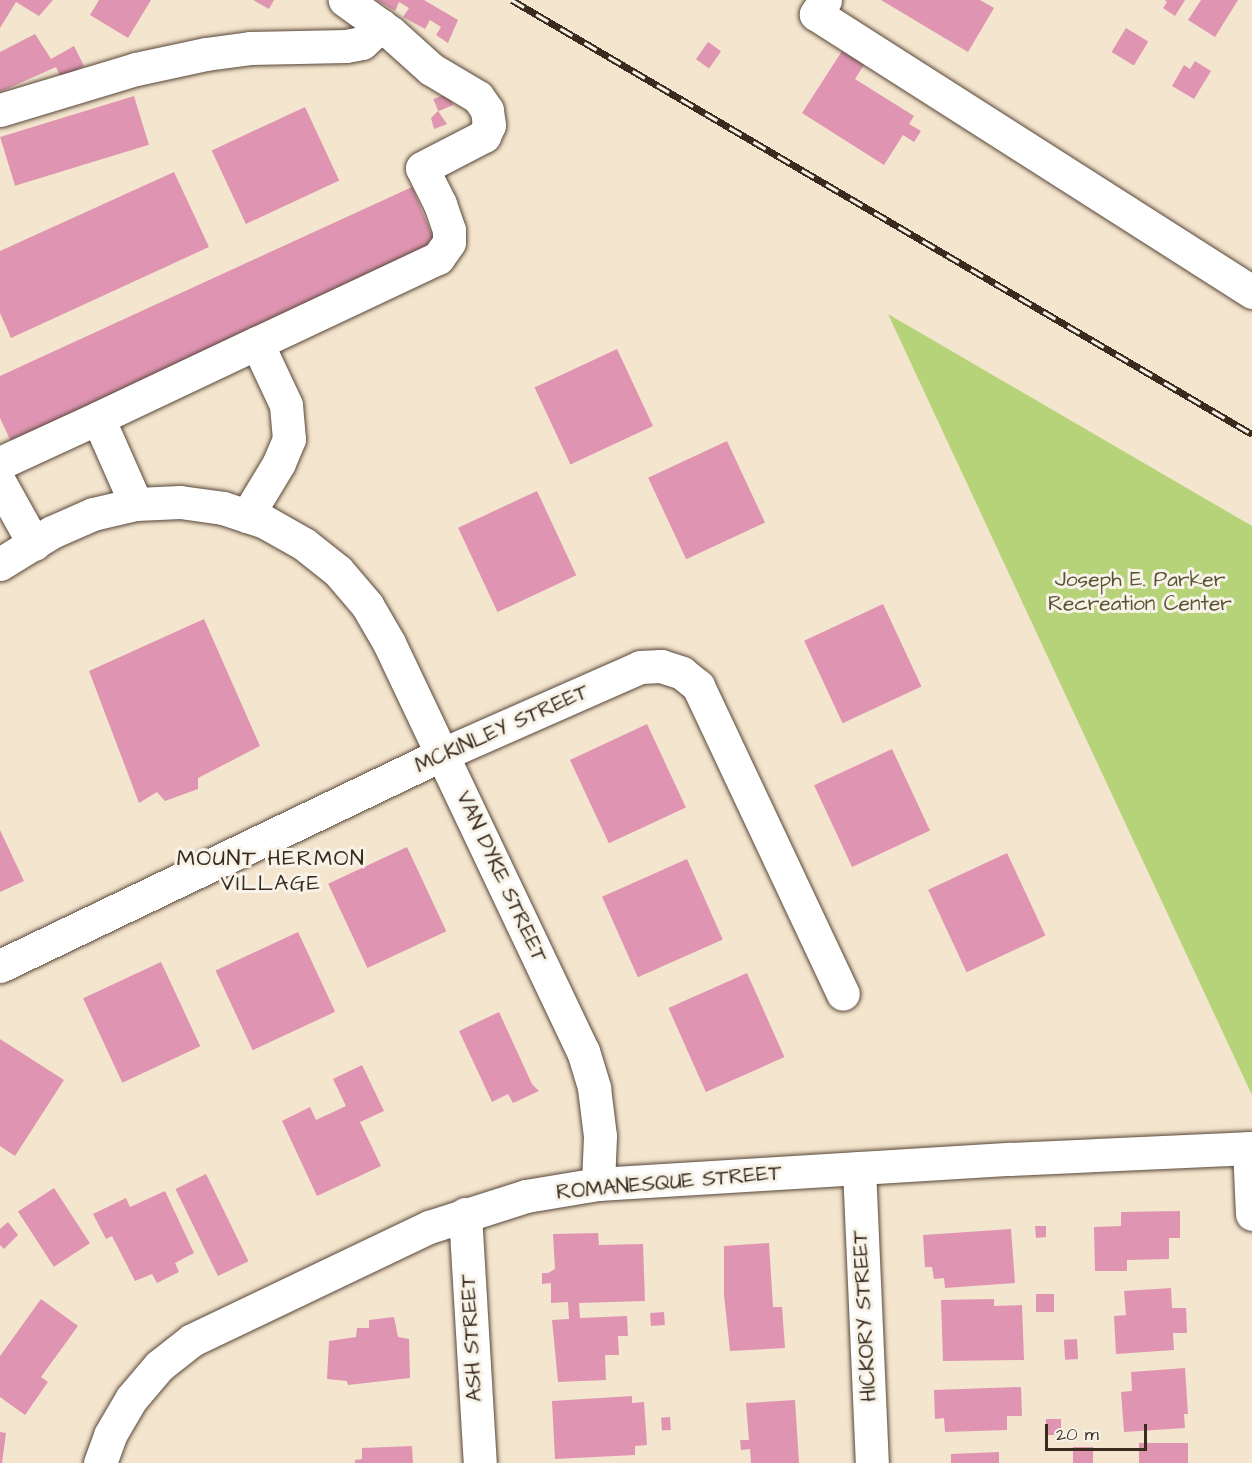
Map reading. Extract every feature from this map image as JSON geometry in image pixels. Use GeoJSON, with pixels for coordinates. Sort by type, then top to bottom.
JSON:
{"type":"FeatureCollection","features":[{"type":"Feature","properties":{"kind":"street"},"geometry":{"type":"LineString","coordinates":[[0,463],[431,262],[446,250],[449,231],[440,204],[422,168],[484,136],[489,125],[487,110],[478,97],[431,69],[381,25],[345,0]]}},
{"type":"Feature","properties":{"kind":"street"},"geometry":{"type":"LineString","coordinates":[[821,7],[1252,292]]}},
{"type":"Feature","properties":{"kind":"street"},"geometry":{"type":"LineString","coordinates":[[0,110],[136,69],[206,54],[250,48],[346,46],[362,43],[381,25]]}},
{"type":"Feature","properties":{"kind":"street"},"geometry":{"type":"LineString","coordinates":[[247,516],[279,462],[289,439],[286,405],[257,343]]}},
{"type":"Feature","properties":{"kind":"street"},"geometry":{"type":"LineString","coordinates":[[98,418],[136,504]]}},
{"type":"Feature","properties":{"kind":"street"},"geometry":{"type":"LineString","coordinates":[[0,483],[20,552]]}},
{"type":"Feature","properties":{"kind":"street","name":"VAN DYKE STREET"},"geometry":{"type":"LineString","coordinates":[[20,552],[52,532],[93,514],[136,504],[180,502],[223,508],[266,522],[304,543],[338,572],[367,604],[389,643],[583,1051],[594,1088],[600,1136],[598,1184]]}},
{"type":"Feature","properties":{"kind":"street","name":"MCKINLEY STREET"},"geometry":{"type":"LineString","coordinates":[[0,966],[443,754],[640,666],[662,666],[682,673],[698,686],[843,994]]}},
{"type":"Feature","properties":{"kind":"street"},"geometry":{"type":"LineString","coordinates":[[1250,1148],[1252,1214]]}},
{"type":"Feature","properties":{"kind":"street","name":"ROMANESQUE STREET"},"geometry":{"type":"LineString","coordinates":[[102,1459],[110,1435],[131,1399],[159,1366],[192,1340],[429,1227],[526,1196],[598,1184],[1250,1148]]}},
{"type":"Feature","properties":{"kind":"street","name":"HICKORY STREET"},"geometry":{"type":"LineString","coordinates":[[858,1168],[872,1463]]}},
{"type":"Feature","properties":{"kind":"street","name":"ASH STREET"},"geometry":{"type":"LineString","coordinates":[[465,1214],[480,1463]]}},
{"type":"Feature","properties":{"kind":"green space","name":"Joseph E. Parker Recreation Center"},"geometry":{"type":"Polygon","coordinates":[[[888,314],[1252,526],[1252,1095],[888,314]]]}},
{"type":"Feature","properties":{"kind":"building"},"geometry":{"type":"Polygon","coordinates":[[[0,0],[53,0],[39,16],[16,2],[0,28],[0,0]]]}},
{"type":"Feature","properties":{"kind":"building"},"geometry":{"type":"Polygon","coordinates":[[[99,0],[151,0],[128,38],[90,15],[99,0]]]}},
{"type":"Feature","properties":{"kind":"building"},"geometry":{"type":"Polygon","coordinates":[[[253,0],[274,0],[269,9],[253,0]]]}},
{"type":"Feature","properties":{"kind":"building"},"geometry":{"type":"Polygon","coordinates":[[[376,0],[424,0],[458,20],[448,43],[436,35],[441,27],[430,20],[425,29],[403,17],[409,8],[399,2],[395,11],[376,0]]]}},
{"type":"Feature","properties":{"kind":"building"},"geometry":{"type":"Polygon","coordinates":[[[881,0],[980,0],[994,8],[968,52],[881,0]]]}},
{"type":"Feature","properties":{"kind":"building"},"geometry":{"type":"Polygon","coordinates":[[[1165,0],[1185,0],[1175,16],[1163,8],[1167,2],[1165,0]]]}},
{"type":"Feature","properties":{"kind":"building"},"geometry":{"type":"Polygon","coordinates":[[[1201,0],[1238,0],[1215,37],[1188,20],[1201,0]]]}},
{"type":"Feature","properties":{"kind":"building"},"geometry":{"type":"Polygon","coordinates":[[[1126,28],[1148,41],[1134,65],[1112,52],[1126,28]]]}},
{"type":"Feature","properties":{"kind":"building"},"geometry":{"type":"Polygon","coordinates":[[[35,34],[51,59],[74,46],[84,66],[61,78],[56,67],[0,92],[0,52],[35,34]]]}},
{"type":"Feature","properties":{"kind":"building"},"geometry":{"type":"Polygon","coordinates":[[[708,42],[721,51],[709,68],[696,59],[708,42]]]}},
{"type":"Feature","properties":{"kind":"building"},"geometry":{"type":"Polygon","coordinates":[[[842,51],[864,65],[855,79],[914,116],[909,124],[921,131],[914,142],[903,135],[884,165],[802,113],[842,51]]]}},
{"type":"Feature","properties":{"kind":"building"},"geometry":{"type":"Polygon","coordinates":[[[1195,61],[1211,71],[1194,99],[1172,86],[1184,65],[1190,69],[1195,61]]]}},
{"type":"Feature","properties":{"kind":"building"},"geometry":{"type":"Polygon","coordinates":[[[448,93],[453,105],[438,111],[433,99],[448,93]]]}},
{"type":"Feature","properties":{"kind":"building"},"geometry":{"type":"Polygon","coordinates":[[[134,96],[149,145],[15,186],[0,137],[134,96]]]}},
{"type":"Feature","properties":{"kind":"building"},"geometry":{"type":"Polygon","coordinates":[[[305,107],[339,180],[246,224],[212,151],[305,107]]]}},
{"type":"Feature","properties":{"kind":"building"},"geometry":{"type":"Polygon","coordinates":[[[438,111],[447,124],[434,129],[431,118],[438,111]]]}},
{"type":"Feature","properties":{"kind":"building"},"geometry":{"type":"Polygon","coordinates":[[[174,172],[209,247],[11,338],[0,313],[0,251],[174,172]]]}},
{"type":"Feature","properties":{"kind":"building"},"geometry":{"type":"Polygon","coordinates":[[[412,187],[437,247],[12,444],[0,418],[0,376],[412,187]]]}},
{"type":"Feature","properties":{"kind":"building"},"geometry":{"type":"Polygon","coordinates":[[[617,349],[653,426],[570,464],[535,387],[617,349]]]}},
{"type":"Feature","properties":{"kind":"building"},"geometry":{"type":"Polygon","coordinates":[[[727,441],[765,523],[686,559],[648,478],[727,441]]]}},
{"type":"Feature","properties":{"kind":"building"},"geometry":{"type":"Polygon","coordinates":[[[537,491],[576,575],[497,612],[458,528],[537,491]]]}},
{"type":"Feature","properties":{"kind":"building"},"geometry":{"type":"Polygon","coordinates":[[[883,604],[921,686],[843,723],[804,641],[883,604]]]}},
{"type":"Feature","properties":{"kind":"building"},"geometry":{"type":"Polygon","coordinates":[[[204,619],[260,746],[198,778],[198,789],[165,801],[157,792],[139,803],[89,671],[204,619]]]}},
{"type":"Feature","properties":{"kind":"building"},"geometry":{"type":"Polygon","coordinates":[[[647,724],[686,807],[609,843],[570,760],[647,724]]]}},
{"type":"Feature","properties":{"kind":"building"},"geometry":{"type":"Polygon","coordinates":[[[892,749],[930,831],[852,867],[814,785],[892,749]]]}},
{"type":"Feature","properties":{"kind":"building"},"geometry":{"type":"Polygon","coordinates":[[[0,830],[24,881],[0,892],[0,830]]]}},
{"type":"Feature","properties":{"kind":"building"},"geometry":{"type":"Polygon","coordinates":[[[407,847],[446,931],[367,968],[328,884],[407,847]]]}},
{"type":"Feature","properties":{"kind":"building"},"geometry":{"type":"Polygon","coordinates":[[[1007,853],[1045,935],[967,972],[928,890],[1007,853]]]}},
{"type":"Feature","properties":{"kind":"building"},"geometry":{"type":"Polygon","coordinates":[[[687,859],[723,939],[638,977],[602,897],[687,859]]]}},
{"type":"Feature","properties":{"kind":"building"},"geometry":{"type":"Polygon","coordinates":[[[298,932],[335,1012],[253,1050],[216,970],[298,932]]]}},
{"type":"Feature","properties":{"kind":"building"},"geometry":{"type":"Polygon","coordinates":[[[161,962],[200,1046],[122,1083],[83,998],[161,962]]]}},
{"type":"Feature","properties":{"kind":"building"},"geometry":{"type":"Polygon","coordinates":[[[747,973],[784,1057],[706,1092],[668,1008],[747,973]]]}},
{"type":"Feature","properties":{"kind":"building"},"geometry":{"type":"Polygon","coordinates":[[[499,1012],[532,1084],[539,1091],[513,1103],[508,1094],[492,1102],[459,1031],[499,1012]]]}},
{"type":"Feature","properties":{"kind":"building"},"geometry":{"type":"Polygon","coordinates":[[[0,1039],[64,1080],[15,1156],[0,1146],[0,1039]]]}},
{"type":"Feature","properties":{"kind":"building"},"geometry":{"type":"Polygon","coordinates":[[[362,1065],[384,1111],[360,1122],[381,1166],[317,1196],[282,1121],[310,1107],[316,1120],[346,1106],[333,1079],[362,1065]]]}},
{"type":"Feature","properties":{"kind":"building"},"geometry":{"type":"Polygon","coordinates":[[[206,1174],[249,1261],[218,1276],[175,1189],[206,1174]]]}},
{"type":"Feature","properties":{"kind":"building"},"geometry":{"type":"Polygon","coordinates":[[[54,1188],[90,1243],[54,1267],[18,1211],[54,1188]]]}},
{"type":"Feature","properties":{"kind":"building"},"geometry":{"type":"Polygon","coordinates":[[[165,1191],[194,1253],[175,1263],[179,1272],[157,1283],[152,1274],[135,1281],[112,1236],[106,1239],[93,1214],[126,1198],[130,1207],[165,1191]]]}},
{"type":"Feature","properties":{"kind":"building"},"geometry":{"type":"Polygon","coordinates":[[[1180,1211],[1180,1238],[1169,1238],[1169,1259],[1127,1260],[1127,1271],[1095,1271],[1094,1227],[1121,1226],[1121,1212],[1180,1211]]]}},
{"type":"Feature","properties":{"kind":"building"},"geometry":{"type":"Polygon","coordinates":[[[8,1222],[18,1235],[4,1249],[0,1245],[0,1229],[8,1222]]]}},
{"type":"Feature","properties":{"kind":"building"},"geometry":{"type":"Polygon","coordinates":[[[1035,1226],[1046,1226],[1046,1237],[1036,1238],[1035,1226]]]}},
{"type":"Feature","properties":{"kind":"building"},"geometry":{"type":"Polygon","coordinates":[[[1011,1229],[1015,1283],[945,1288],[944,1278],[934,1279],[932,1267],[925,1267],[923,1235],[1011,1229]]]}},
{"type":"Feature","properties":{"kind":"building"},"geometry":{"type":"Polygon","coordinates":[[[598,1233],[599,1245],[643,1244],[645,1301],[579,1303],[580,1318],[627,1316],[628,1336],[618,1336],[619,1355],[605,1355],[606,1380],[558,1382],[552,1320],[569,1319],[568,1302],[551,1303],[551,1283],[542,1284],[542,1273],[555,1269],[553,1234],[598,1233]]]}},
{"type":"Feature","properties":{"kind":"building"},"geometry":{"type":"Polygon","coordinates":[[[769,1243],[773,1307],[782,1307],[785,1348],[730,1351],[724,1295],[724,1246],[769,1243]]]}},
{"type":"Feature","properties":{"kind":"building"},"geometry":{"type":"Polygon","coordinates":[[[1171,1288],[1172,1308],[1186,1308],[1187,1333],[1173,1333],[1174,1350],[1116,1354],[1114,1316],[1126,1315],[1124,1291],[1171,1288]]]}},
{"type":"Feature","properties":{"kind":"building"},"geometry":{"type":"Polygon","coordinates":[[[1036,1294],[1054,1294],[1054,1312],[1036,1312],[1036,1294]]]}},
{"type":"Feature","properties":{"kind":"building"},"geometry":{"type":"Polygon","coordinates":[[[41,1299],[78,1326],[41,1377],[48,1382],[25,1415],[0,1397],[0,1356],[41,1299]]]}},
{"type":"Feature","properties":{"kind":"building"},"geometry":{"type":"Polygon","coordinates":[[[994,1299],[994,1306],[1022,1305],[1024,1360],[943,1361],[941,1300],[994,1299]]]}},
{"type":"Feature","properties":{"kind":"building"},"geometry":{"type":"Polygon","coordinates":[[[664,1312],[665,1325],[651,1326],[650,1313],[664,1312]]]}},
{"type":"Feature","properties":{"kind":"building"},"geometry":{"type":"Polygon","coordinates":[[[394,1317],[398,1337],[409,1339],[410,1378],[348,1385],[347,1381],[327,1379],[329,1341],[356,1337],[357,1328],[369,1328],[369,1320],[394,1317]]]}},
{"type":"Feature","properties":{"kind":"building"},"geometry":{"type":"Polygon","coordinates":[[[1077,1339],[1078,1359],[1065,1360],[1064,1340],[1077,1339]]]}},
{"type":"Feature","properties":{"kind":"building"},"geometry":{"type":"Polygon","coordinates":[[[1185,1368],[1188,1414],[1184,1414],[1185,1428],[1124,1432],[1121,1392],[1132,1391],[1131,1372],[1185,1368]]]}},
{"type":"Feature","properties":{"kind":"building"},"geometry":{"type":"Polygon","coordinates":[[[1021,1387],[1022,1416],[1007,1416],[1007,1430],[945,1432],[944,1418],[935,1419],[934,1390],[1021,1387]]]}},
{"type":"Feature","properties":{"kind":"building"},"geometry":{"type":"Polygon","coordinates":[[[632,1396],[632,1403],[644,1402],[647,1445],[635,1446],[635,1455],[555,1459],[552,1401],[632,1396]]]}},
{"type":"Feature","properties":{"kind":"building"},"geometry":{"type":"Polygon","coordinates":[[[795,1400],[799,1463],[751,1463],[750,1449],[741,1450],[740,1440],[749,1440],[746,1403],[795,1400]]]}},
{"type":"Feature","properties":{"kind":"building"},"geometry":{"type":"Polygon","coordinates":[[[670,1417],[671,1430],[662,1431],[661,1418],[670,1417]]]}},
{"type":"Feature","properties":{"kind":"building"},"geometry":{"type":"Polygon","coordinates":[[[1046,1419],[1061,1419],[1061,1435],[1046,1435],[1046,1419]]]}},
{"type":"Feature","properties":{"kind":"building"},"geometry":{"type":"Polygon","coordinates":[[[0,1432],[6,1433],[2,1463],[0,1463],[0,1432]]]}},
{"type":"Feature","properties":{"kind":"building"},"geometry":{"type":"Polygon","coordinates":[[[1139,1443],[1188,1443],[1188,1463],[1139,1463],[1139,1443]]]}},
{"type":"Feature","properties":{"kind":"building"},"geometry":{"type":"Polygon","coordinates":[[[412,1446],[413,1463],[355,1463],[355,1460],[362,1459],[362,1448],[412,1446]]]}},
{"type":"Feature","properties":{"kind":"building"},"geometry":{"type":"Polygon","coordinates":[[[1073,1447],[1093,1447],[1093,1463],[1073,1463],[1073,1447]]]}},
{"type":"Feature","properties":{"kind":"building"},"geometry":{"type":"Polygon","coordinates":[[[999,1452],[999,1463],[951,1463],[951,1454],[999,1452]]]}},
{"type":"Feature","properties":{"kind":"railway"},"geometry":{"type":"LineString","coordinates":[[512,0],[1252,434]]}},
{"type":"Feature","properties":{"kind":"district","name":"MOUNT HERMON VILLAGE"},"geometry":{"type":"Point","coordinates":[271,870]}}]}
